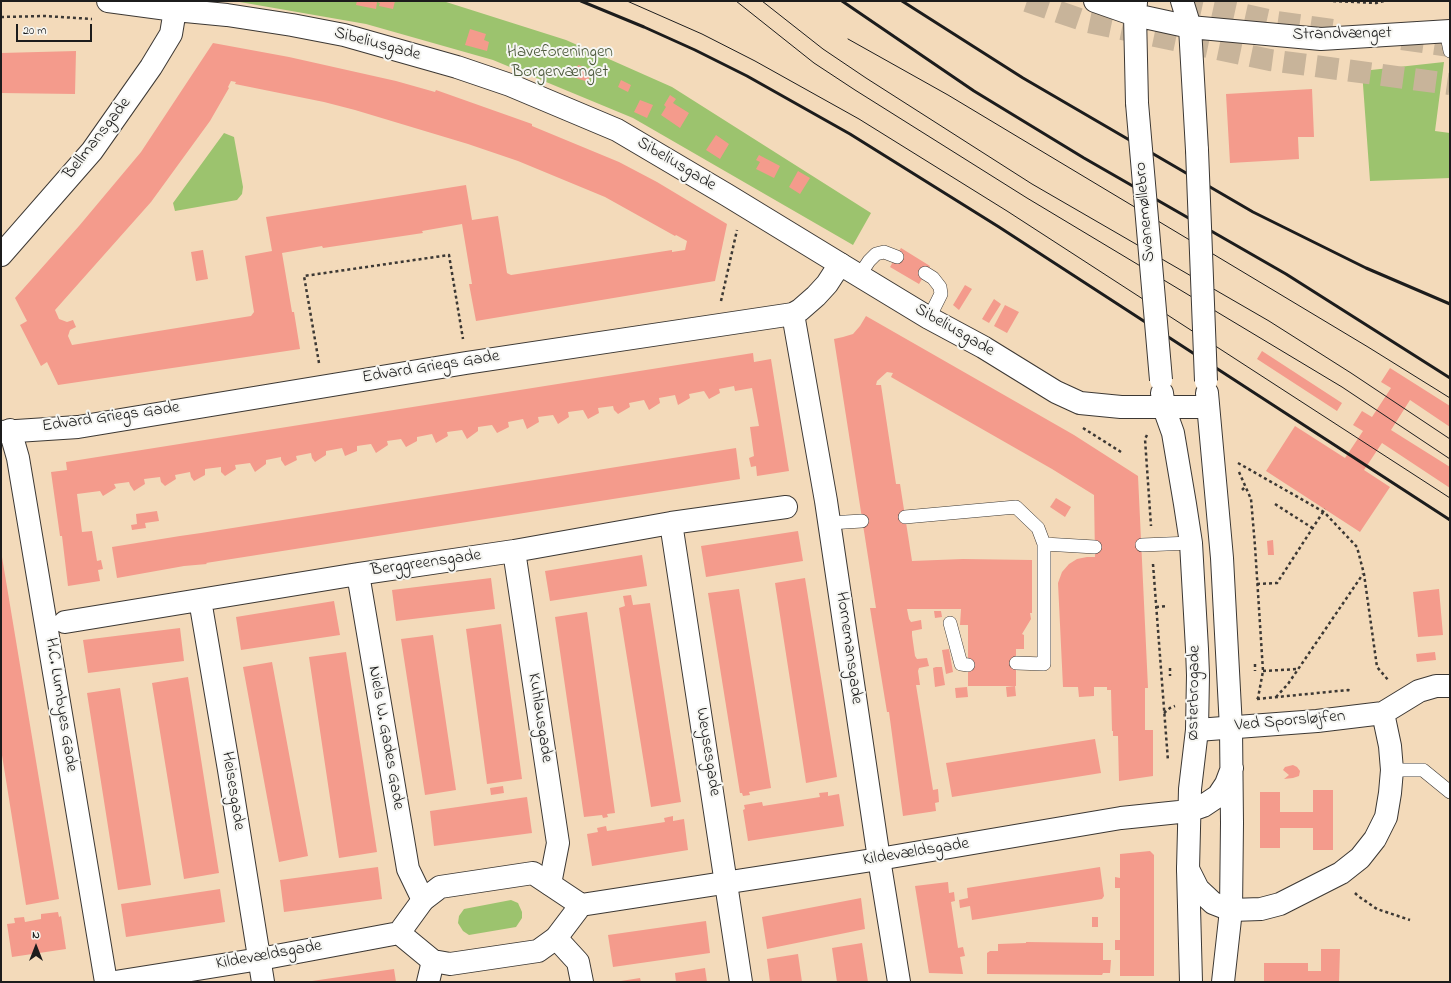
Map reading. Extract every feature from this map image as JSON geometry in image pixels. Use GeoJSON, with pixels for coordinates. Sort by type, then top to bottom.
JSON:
{"type":"FeatureCollection","features":[{"type":"Feature","properties":{"kind":"street","name":"Sibeliusgade"},"geometry":{"type":"LineString","coordinates":[[108,1],[292,24],[344,35],[464,70],[550,101],[617,130],[742,204],[859,276],[983,347],[1056,392],[1080,403],[1121,407],[1207,407]]}},
{"type":"Feature","properties":{"kind":"street","name":"Strandvænget"},"geometry":{"type":"LineString","coordinates":[[1095,1],[1135,8],[1190,28],[1321,39],[1449,34]]}},
{"type":"Feature","properties":{"kind":"street"},"geometry":{"type":"LineString","coordinates":[[1182,1],[1190,28],[1197,150],[1207,407]]}},
{"type":"Feature","properties":{"kind":"street","name":"Svanemøllebro"},"geometry":{"type":"LineString","coordinates":[[1135,8],[1137,103],[1164,408]]}},
{"type":"Feature","properties":{"kind":"street","name":"Bellmansgade"},"geometry":{"type":"LineString","coordinates":[[1,255],[97,145],[152,68],[171,34],[174,10]]}},
{"type":"Feature","properties":{"kind":"street","name":"Edvard Griegs Gade"},"geometry":{"type":"LineString","coordinates":[[6,431],[78,427],[323,385],[793,314],[816,296],[827,284],[840,264]]}},
{"type":"Feature","properties":{"kind":"street","name":"Hornemansgade"},"geometry":{"type":"LineString","coordinates":[[793,314],[829,523],[879,859],[899,982]]}},
{"type":"Feature","properties":{"kind":"street","name":"Østerbrogade"},"geometry":{"type":"LineString","coordinates":[[1207,407],[1217,488],[1231,728],[1231,910],[1223,982]]}},
{"type":"Feature","properties":{"kind":"street","name":"Østerbrogade"},"geometry":{"type":"LineString","coordinates":[[1164,408],[1173,433],[1191,543],[1198,674],[1197,730],[1189,811],[1188,869],[1191,982]]}},
{"type":"Feature","properties":{"kind":"street","name":"H.C. Lumbyes Gade"},"geometry":{"type":"LineString","coordinates":[[6,431],[18,458],[106,982]]}},
{"type":"Feature","properties":{"kind":"street","name":"Berggreensgade"},"geometry":{"type":"LineString","coordinates":[[66,622],[358,574],[514,551],[671,522],[786,507]]}},
{"type":"Feature","properties":{"kind":"street","name":"Weysesgade"},"geometry":{"type":"LineString","coordinates":[[671,522],[741,982]]}},
{"type":"Feature","properties":{"kind":"street","name":"Kuhlausgade"},"geometry":{"type":"LineString","coordinates":[[514,551],[558,843],[550,884]]}},
{"type":"Feature","properties":{"kind":"street","name":"Niels W. Gades Gade"},"geometry":{"type":"LineString","coordinates":[[358,574],[408,869],[423,900]]}},
{"type":"Feature","properties":{"kind":"street","name":"Heisesgade"},"geometry":{"type":"LineString","coordinates":[[200,600],[263,982]]}},
{"type":"Feature","properties":{"kind":"street","name":"Ved Sporsløjfen"},"geometry":{"type":"LineString","coordinates":[[1197,730],[1317,721],[1383,713],[1419,691],[1436,686],[1450,686]]}},
{"type":"Feature","properties":{"kind":"street"},"geometry":{"type":"LineString","coordinates":[[1188,869],[1198,889],[1212,903],[1231,910],[1262,909],[1280,904],[1341,873],[1360,858],[1375,839],[1386,817],[1390,793],[1392,770],[1390,746],[1383,713]]}},
{"type":"Feature","properties":{"kind":"street","name":"Kildevældsgade"},"geometry":{"type":"LineString","coordinates":[[581,905],[879,859],[1121,818],[1189,811],[1203,806],[1218,796],[1226,784],[1232,768]]}},
{"type":"Feature","properties":{"kind":"street"},"geometry":{"type":"LineString","coordinates":[[533,873],[550,884],[581,905],[556,938],[538,951],[450,964],[433,961],[399,932],[423,900],[440,887],[533,873]]}},
{"type":"Feature","properties":{"kind":"street","name":"Kildevældsgade"},"geometry":{"type":"LineString","coordinates":[[115,982],[260,959],[399,932]]}},
{"type":"Feature","properties":{"kind":"street"},"geometry":{"type":"LineString","coordinates":[[556,938],[578,962],[582,982]]}},
{"type":"Feature","properties":{"kind":"street"},"geometry":{"type":"LineString","coordinates":[[428,982],[433,961]]}},
{"type":"Feature","properties":{"kind":"lane"},"geometry":{"type":"LineString","coordinates":[[859,276],[869,261],[876,254],[884,252],[897,257]]}},
{"type":"Feature","properties":{"kind":"lane"},"geometry":{"type":"LineString","coordinates":[[925,273],[933,278],[940,287],[941,294],[930,318]]}},
{"type":"Feature","properties":{"kind":"lane"},"geometry":{"type":"LineString","coordinates":[[905,517],[1016,506],[1038,528],[1044,544],[1044,664],[1016,663]]}},
{"type":"Feature","properties":{"kind":"lane"},"geometry":{"type":"LineString","coordinates":[[829,523],[862,521]]}},
{"type":"Feature","properties":{"kind":"lane"},"geometry":{"type":"LineString","coordinates":[[1142,545],[1191,543]]}},
{"type":"Feature","properties":{"kind":"lane"},"geometry":{"type":"LineString","coordinates":[[1044,544],[1095,547]]}},
{"type":"Feature","properties":{"kind":"lane"},"geometry":{"type":"LineString","coordinates":[[950,623],[961,664],[968,665]]}},
{"type":"Feature","properties":{"kind":"lane"},"geometry":{"type":"LineString","coordinates":[[1392,770],[1423,770],[1450,792]]}},
{"type":"Feature","properties":{"kind":"path"},"geometry":{"type":"LineString","coordinates":[[1333,1],[1376,4],[1384,1]]}},
{"type":"Feature","properties":{"kind":"path"},"geometry":{"type":"LineString","coordinates":[[1,17],[46,16],[97,20]]}},
{"type":"Feature","properties":{"kind":"path"},"geometry":{"type":"LineString","coordinates":[[716,325],[742,204]]}},
{"type":"Feature","properties":{"kind":"path"},"geometry":{"type":"LineString","coordinates":[[323,385],[304,276],[448,255],[466,363]]}},
{"type":"Feature","properties":{"kind":"path"},"geometry":{"type":"LineString","coordinates":[[1085,430],[1121,452]]}},
{"type":"Feature","properties":{"kind":"path"},"geometry":{"type":"LineString","coordinates":[[1211,448],[1240,472],[1251,498],[1263,671],[1258,698]]}},
{"type":"Feature","properties":{"kind":"path"},"geometry":{"type":"LineString","coordinates":[[1211,448],[1325,510],[1357,547],[1364,574],[1377,667],[1405,700]]}},
{"type":"Feature","properties":{"kind":"path"},"geometry":{"type":"LineString","coordinates":[[1242,490],[1246,486]]}},
{"type":"Feature","properties":{"kind":"path"},"geometry":{"type":"LineString","coordinates":[[1274,504],[1314,529]]}},
{"type":"Feature","properties":{"kind":"path"},"geometry":{"type":"LineString","coordinates":[[1257,584],[1277,583],[1314,529],[1325,510]]}},
{"type":"Feature","properties":{"kind":"path"},"geometry":{"type":"LineString","coordinates":[[1276,697],[1288,684],[1364,574]]}},
{"type":"Feature","properties":{"kind":"path"},"geometry":{"type":"LineString","coordinates":[[1156,607],[1167,606]]}},
{"type":"Feature","properties":{"kind":"path"},"geometry":{"type":"LineString","coordinates":[[1255,664],[1255,671]]}},
{"type":"Feature","properties":{"kind":"path"},"geometry":{"type":"LineString","coordinates":[[1170,668],[1170,676]]}},
{"type":"Feature","properties":{"kind":"path"},"geometry":{"type":"LineString","coordinates":[[1263,671],[1298,669]]}},
{"type":"Feature","properties":{"kind":"path"},"geometry":{"type":"LineString","coordinates":[[1341,873],[1358,896],[1377,909],[1410,920]]}},
{"type":"Feature","properties":{"kind":"green space","name":"Haveforeningen Borgervænget"},"geometry":{"type":"Polygon","coordinates":[[[234,1],[443,1],[566,40],[672,87],[871,213],[853,245],[633,118],[493,60],[366,24],[234,1]]]}},
{"type":"Feature","properties":{"kind":"green space"},"geometry":{"type":"Polygon","coordinates":[[[1444,62],[1435,131],[1450,133],[1450,178],[1370,181],[1362,71],[1444,62]]]}},
{"type":"Feature","properties":{"kind":"green space"},"geometry":{"type":"Polygon","coordinates":[[[224,133],[234,137],[243,187],[242,194],[237,200],[175,211],[173,203],[224,133]]]}},
{"type":"Feature","properties":{"kind":"green space"},"geometry":{"type":"Polygon","coordinates":[[[511,900],[518,903],[522,912],[522,918],[516,927],[469,935],[463,931],[458,923],[459,916],[464,909],[511,900]]]}},
{"type":"Feature","properties":{"kind":"building"},"geometry":{"type":"Polygon","coordinates":[[[357,1],[395,1],[393,9],[379,6],[380,3],[377,2],[376,9],[356,5],[357,1]]]}},
{"type":"Feature","properties":{"kind":"building"},"geometry":{"type":"Polygon","coordinates":[[[470,29],[486,34],[484,40],[489,42],[487,51],[465,45],[470,29]]]}},
{"type":"Feature","properties":{"kind":"building"},"geometry":{"type":"Polygon","coordinates":[[[213,43],[289,57],[396,81],[435,92],[436,90],[532,124],[532,126],[619,162],[657,182],[727,224],[715,281],[476,321],[469,284],[472,284],[462,224],[422,231],[423,233],[323,248],[322,246],[282,253],[300,349],[58,385],[47,362],[41,366],[20,325],[27,321],[15,298],[79,226],[141,152],[213,43]],[[231,81],[228,87],[229,88],[210,121],[151,202],[55,310],[59,319],[67,322],[73,320],[76,327],[70,330],[68,336],[72,345],[251,316],[254,312],[245,256],[272,251],[266,217],[466,185],[472,220],[498,216],[507,273],[511,275],[672,250],[672,252],[685,250],[687,241],[676,235],[675,236],[605,197],[518,161],[468,144],[355,110],[324,102],[235,84],[236,82],[231,81]]]}},
{"type":"Feature","properties":{"kind":"building"},"geometry":{"type":"Polygon","coordinates":[[[76,51],[75,94],[1,93],[1,53],[76,51]]]}},
{"type":"Feature","properties":{"kind":"building"},"geometry":{"type":"Polygon","coordinates":[[[578,65],[592,70],[588,82],[573,77],[578,65]]]}},
{"type":"Feature","properties":{"kind":"building"},"geometry":{"type":"Polygon","coordinates":[[[621,80],[631,85],[628,92],[618,87],[621,80]]]}},
{"type":"Feature","properties":{"kind":"building"},"geometry":{"type":"Polygon","coordinates":[[[1312,89],[1314,137],[1298,137],[1299,159],[1230,163],[1226,94],[1312,89]]]}},
{"type":"Feature","properties":{"kind":"building"},"geometry":{"type":"Polygon","coordinates":[[[670,95],[676,99],[673,103],[689,113],[680,128],[661,115],[666,107],[664,105],[670,95]]]}},
{"type":"Feature","properties":{"kind":"building"},"geometry":{"type":"Polygon","coordinates":[[[640,100],[653,105],[647,118],[634,112],[640,100]]]}},
{"type":"Feature","properties":{"kind":"building"},"geometry":{"type":"Polygon","coordinates":[[[716,135],[729,144],[720,159],[706,150],[716,135]]]}},
{"type":"Feature","properties":{"kind":"building"},"geometry":{"type":"Polygon","coordinates":[[[759,155],[780,166],[774,178],[756,169],[760,162],[756,160],[759,155]]]}},
{"type":"Feature","properties":{"kind":"building"},"geometry":{"type":"Polygon","coordinates":[[[798,171],[810,178],[800,194],[789,187],[798,171]]]}},
{"type":"Feature","properties":{"kind":"building"},"geometry":{"type":"Polygon","coordinates":[[[901,248],[930,266],[919,284],[890,267],[901,248]]]}},
{"type":"Feature","properties":{"kind":"building"},"geometry":{"type":"Polygon","coordinates":[[[203,250],[208,279],[196,281],[191,252],[203,250]]]}},
{"type":"Feature","properties":{"kind":"building"},"geometry":{"type":"Polygon","coordinates":[[[965,285],[972,289],[959,310],[953,305],[965,285]]]}},
{"type":"Feature","properties":{"kind":"building"},"geometry":{"type":"Polygon","coordinates":[[[994,299],[1001,304],[989,323],[982,319],[994,299]]]}},
{"type":"Feature","properties":{"kind":"building"},"geometry":{"type":"Polygon","coordinates":[[[1005,305],[1019,312],[1007,333],[994,326],[1005,305]]]}},
{"type":"Feature","properties":{"kind":"building"},"geometry":{"type":"Polygon","coordinates":[[[866,316],[1074,435],[1138,476],[1148,688],[1145,688],[1145,730],[1153,730],[1153,776],[1119,781],[1118,736],[1113,736],[1112,731],[1111,690],[1107,690],[1107,687],[1094,687],[1094,696],[1079,697],[1078,687],[1063,687],[1058,583],[1062,572],[1069,564],[1077,559],[1095,557],[1094,495],[1052,469],[891,377],[893,373],[887,372],[877,381],[876,385],[881,385],[896,484],[900,484],[912,561],[963,559],[1032,560],[1032,613],[1030,613],[1031,619],[1022,634],[1024,635],[1024,649],[1016,649],[1016,686],[968,686],[968,625],[960,625],[961,609],[907,609],[911,622],[921,620],[922,629],[912,631],[915,656],[917,659],[927,658],[929,666],[919,668],[920,685],[916,685],[933,790],[938,789],[939,802],[935,803],[936,811],[903,816],[889,712],[887,712],[870,608],[876,608],[834,339],[853,334],[866,316]]]}},
{"type":"Feature","properties":{"kind":"building"},"geometry":{"type":"Polygon","coordinates":[[[1262,351],[1342,403],[1337,411],[1257,359],[1262,351]]]}},
{"type":"Feature","properties":{"kind":"building"},"geometry":{"type":"Polygon","coordinates":[[[753,353],[754,362],[771,359],[789,471],[757,476],[756,466],[751,467],[749,458],[754,456],[750,427],[759,426],[752,388],[735,391],[734,386],[719,389],[720,393],[709,399],[704,391],[689,394],[690,398],[678,405],[675,395],[659,398],[660,403],[649,410],[644,400],[629,403],[630,407],[618,414],[614,410],[613,406],[598,408],[599,413],[588,419],[583,410],[568,412],[569,417],[558,424],[553,415],[538,417],[539,422],[527,429],[523,419],[508,422],[509,427],[497,433],[492,425],[478,427],[478,431],[467,439],[462,430],[447,432],[448,436],[436,443],[432,434],[417,437],[417,441],[406,447],[401,439],[387,441],[388,445],[376,453],[371,444],[357,446],[357,451],[345,456],[342,448],[326,451],[326,455],[315,462],[311,453],[296,456],[297,460],[285,466],[281,460],[281,457],[266,460],[266,464],[255,472],[250,463],[235,465],[236,469],[225,476],[221,472],[221,467],[205,469],[205,475],[194,481],[190,472],[175,475],[176,479],[165,486],[161,482],[160,477],[144,479],[145,484],[134,491],[129,482],[114,484],[116,488],[103,496],[100,491],[77,494],[82,532],[92,531],[97,561],[101,560],[103,569],[98,570],[100,581],[68,586],[62,536],[60,536],[51,472],[67,470],[66,462],[753,353]]]}},
{"type":"Feature","properties":{"kind":"building"},"geometry":{"type":"Polygon","coordinates":[[[1390,368],[1450,406],[1450,427],[1410,400],[1391,430],[1450,467],[1450,488],[1382,443],[1364,470],[1390,487],[1360,532],[1266,471],[1295,426],[1345,458],[1363,431],[1353,425],[1362,411],[1372,417],[1391,388],[1381,382],[1390,368]]]}},
{"type":"Feature","properties":{"kind":"building"},"geometry":{"type":"Polygon","coordinates":[[[736,448],[740,479],[206,563],[207,564],[184,566],[117,578],[112,547],[736,448]]]}},
{"type":"Feature","properties":{"kind":"building"},"geometry":{"type":"Polygon","coordinates":[[[1056,498],[1071,507],[1065,517],[1050,507],[1056,498]]]}},
{"type":"Feature","properties":{"kind":"building"},"geometry":{"type":"Polygon","coordinates":[[[157,511],[159,521],[145,523],[146,528],[132,530],[131,525],[137,524],[136,514],[157,511]]]}},
{"type":"Feature","properties":{"kind":"building"},"geometry":{"type":"Polygon","coordinates":[[[798,531],[803,561],[706,577],[701,546],[798,531]]]}},
{"type":"Feature","properties":{"kind":"building"},"geometry":{"type":"Polygon","coordinates":[[[1273,540],[1274,555],[1268,555],[1267,541],[1273,540]]]}},
{"type":"Feature","properties":{"kind":"building"},"geometry":{"type":"Polygon","coordinates":[[[1,551],[59,899],[26,905],[1,749],[1,551]]]}},
{"type":"Feature","properties":{"kind":"building"},"geometry":{"type":"Polygon","coordinates":[[[642,555],[647,586],[550,601],[545,571],[642,555]]]}},
{"type":"Feature","properties":{"kind":"building"},"geometry":{"type":"Polygon","coordinates":[[[491,578],[495,609],[396,621],[392,590],[491,578]]]}},
{"type":"Feature","properties":{"kind":"building"},"geometry":{"type":"Polygon","coordinates":[[[805,578],[837,777],[806,783],[775,583],[805,578]]]}},
{"type":"Feature","properties":{"kind":"building"},"geometry":{"type":"Polygon","coordinates":[[[739,589],[771,788],[749,792],[750,795],[743,796],[742,793],[740,793],[708,593],[739,589]]]}},
{"type":"Feature","properties":{"kind":"building"},"geometry":{"type":"Polygon","coordinates":[[[1439,589],[1443,635],[1418,637],[1413,592],[1439,589]]]}},
{"type":"Feature","properties":{"kind":"building"},"geometry":{"type":"Polygon","coordinates":[[[631,595],[633,605],[650,603],[681,802],[651,807],[619,608],[625,606],[623,596],[631,595]]]}},
{"type":"Feature","properties":{"kind":"building"},"geometry":{"type":"Polygon","coordinates":[[[334,601],[340,635],[241,650],[236,617],[334,601]]]}},
{"type":"Feature","properties":{"kind":"building"},"geometry":{"type":"Polygon","coordinates":[[[934,611],[941,611],[942,617],[935,618],[934,611]]]}},
{"type":"Feature","properties":{"kind":"building"},"geometry":{"type":"Polygon","coordinates":[[[587,612],[615,813],[607,814],[608,817],[603,818],[602,815],[584,817],[555,617],[587,612]]]}},
{"type":"Feature","properties":{"kind":"building"},"geometry":{"type":"Polygon","coordinates":[[[501,624],[522,779],[487,784],[466,629],[501,624]]]}},
{"type":"Feature","properties":{"kind":"building"},"geometry":{"type":"Polygon","coordinates":[[[180,628],[184,661],[88,673],[83,640],[180,628]]]}},
{"type":"Feature","properties":{"kind":"building"},"geometry":{"type":"Polygon","coordinates":[[[433,635],[456,790],[425,795],[401,639],[433,635]]]}},
{"type":"Feature","properties":{"kind":"building"},"geometry":{"type":"Polygon","coordinates":[[[949,649],[953,672],[946,674],[942,650],[949,649]]]}},
{"type":"Feature","properties":{"kind":"building"},"geometry":{"type":"Polygon","coordinates":[[[346,652],[377,852],[339,858],[309,657],[346,652]]]}},
{"type":"Feature","properties":{"kind":"building"},"geometry":{"type":"Polygon","coordinates":[[[1435,652],[1436,660],[1417,662],[1416,654],[1435,652]]]}},
{"type":"Feature","properties":{"kind":"building"},"geometry":{"type":"Polygon","coordinates":[[[272,662],[308,856],[279,862],[243,667],[272,662]]]}},
{"type":"Feature","properties":{"kind":"building"},"geometry":{"type":"Polygon","coordinates":[[[942,667],[945,685],[935,687],[933,668],[942,667]]]}},
{"type":"Feature","properties":{"kind":"building"},"geometry":{"type":"Polygon","coordinates":[[[188,677],[219,873],[184,879],[152,683],[188,677]]]}},
{"type":"Feature","properties":{"kind":"building"},"geometry":{"type":"Polygon","coordinates":[[[1015,686],[1016,696],[1007,697],[1006,687],[1015,686]]]}},
{"type":"Feature","properties":{"kind":"building"},"geometry":{"type":"Polygon","coordinates":[[[967,687],[968,697],[956,698],[955,688],[967,687]]]}},
{"type":"Feature","properties":{"kind":"building"},"geometry":{"type":"Polygon","coordinates":[[[120,688],[151,885],[118,890],[87,693],[120,688]]]}},
{"type":"Feature","properties":{"kind":"building"},"geometry":{"type":"Polygon","coordinates":[[[1095,739],[1101,773],[952,797],[946,763],[1095,739]]]}},
{"type":"Feature","properties":{"kind":"building"},"geometry":{"type":"Polygon","coordinates":[[[1293,765],[1300,771],[1299,776],[1284,779],[1289,775],[1283,770],[1285,767],[1293,765]]]}},
{"type":"Feature","properties":{"kind":"building"},"geometry":{"type":"Polygon","coordinates":[[[503,786],[504,793],[491,795],[490,788],[503,786]]]}},
{"type":"Feature","properties":{"kind":"building"},"geometry":{"type":"Polygon","coordinates":[[[1313,790],[1333,790],[1333,850],[1313,850],[1313,828],[1280,828],[1280,848],[1260,848],[1260,792],[1280,792],[1280,812],[1313,812],[1313,790]]]}},
{"type":"Feature","properties":{"kind":"building"},"geometry":{"type":"Polygon","coordinates":[[[828,792],[828,796],[839,794],[844,826],[748,841],[743,810],[745,809],[744,805],[762,802],[763,806],[820,797],[819,793],[828,792]]]}},
{"type":"Feature","properties":{"kind":"building"},"geometry":{"type":"Polygon","coordinates":[[[527,797],[532,833],[434,846],[430,811],[527,797]]]}},
{"type":"Feature","properties":{"kind":"building"},"geometry":{"type":"Polygon","coordinates":[[[673,816],[673,821],[684,819],[688,850],[592,866],[587,834],[598,832],[597,828],[606,826],[607,831],[665,822],[664,818],[673,816]]]}},
{"type":"Feature","properties":{"kind":"building"},"geometry":{"type":"Polygon","coordinates":[[[1150,851],[1154,855],[1154,976],[1120,976],[1120,950],[1115,950],[1115,940],[1120,940],[1120,888],[1115,888],[1115,877],[1120,878],[1120,854],[1150,851]]]}},
{"type":"Feature","properties":{"kind":"building"},"geometry":{"type":"Polygon","coordinates":[[[378,867],[382,899],[284,912],[280,880],[378,867]]]}},
{"type":"Feature","properties":{"kind":"building"},"geometry":{"type":"Polygon","coordinates":[[[1100,867],[1104,896],[1102,899],[972,920],[970,906],[960,908],[959,900],[968,898],[967,888],[1100,867]]]}},
{"type":"Feature","properties":{"kind":"building"},"geometry":{"type":"Polygon","coordinates":[[[948,882],[949,893],[954,892],[955,901],[951,902],[958,948],[963,947],[965,956],[960,957],[963,974],[929,973],[915,886],[948,882]]]}},
{"type":"Feature","properties":{"kind":"building"},"geometry":{"type":"Polygon","coordinates":[[[220,889],[225,922],[126,937],[121,904],[220,889]]]}},
{"type":"Feature","properties":{"kind":"building"},"geometry":{"type":"Polygon","coordinates":[[[861,898],[865,929],[767,949],[762,917],[861,898]]]}},
{"type":"Feature","properties":{"kind":"building"},"geometry":{"type":"Polygon","coordinates":[[[58,912],[59,917],[61,916],[66,949],[12,957],[7,924],[15,923],[14,918],[24,917],[25,922],[41,919],[41,914],[58,912]]]}},
{"type":"Feature","properties":{"kind":"building"},"geometry":{"type":"Polygon","coordinates":[[[1092,917],[1098,917],[1098,927],[1092,927],[1092,917]]]}},
{"type":"Feature","properties":{"kind":"building"},"geometry":{"type":"Polygon","coordinates":[[[706,921],[710,953],[613,967],[608,935],[706,921]]]}},
{"type":"Feature","properties":{"kind":"building"},"geometry":{"type":"Polygon","coordinates":[[[1026,942],[1103,943],[1103,960],[1111,960],[1110,973],[1103,973],[1102,975],[987,974],[987,953],[990,951],[998,951],[998,944],[1026,942]]]}},
{"type":"Feature","properties":{"kind":"building"},"geometry":{"type":"Polygon","coordinates":[[[862,943],[868,982],[837,982],[832,948],[862,943]]]}},
{"type":"Feature","properties":{"kind":"building"},"geometry":{"type":"Polygon","coordinates":[[[1321,949],[1340,949],[1339,982],[1264,982],[1264,963],[1308,963],[1308,971],[1321,971],[1321,949]]]}},
{"type":"Feature","properties":{"kind":"building"},"geometry":{"type":"Polygon","coordinates":[[[798,954],[802,982],[770,982],[767,959],[798,954]]]}},
{"type":"Feature","properties":{"kind":"building"},"geometry":{"type":"Polygon","coordinates":[[[705,968],[707,982],[676,982],[675,973],[705,968]]]}},
{"type":"Feature","properties":{"kind":"building"},"geometry":{"type":"Polygon","coordinates":[[[394,969],[396,982],[312,982],[312,981],[394,969]]]}},
{"type":"Feature","properties":{"kind":"building"},"geometry":{"type":"Polygon","coordinates":[[[640,978],[641,982],[621,982],[621,981],[640,978]]]}},
{"type":"Feature","properties":{"kind":"tunnel"},"geometry":{"type":"LineString","coordinates":[[1027,1],[1088,22],[1270,60],[1450,84]]}},
{"type":"Feature","properties":{"kind":"tunnel"},"geometry":{"type":"LineString","coordinates":[[1181,1],[1277,22],[1340,31]]}},
{"type":"Feature","properties":{"kind":"tunnel"},"geometry":{"type":"LineString","coordinates":[[1402,39],[1450,46]]}},
{"type":"Feature","properties":{"kind":"tram line"},"geometry":{"type":"LineString","coordinates":[[627,1],[702,34],[755,61],[859,119],[1007,211],[1450,498]]}},
{"type":"Feature","properties":{"kind":"tram line"},"geometry":{"type":"LineString","coordinates":[[736,1],[814,63],[855,90],[1027,198],[1342,387],[1450,459]]}},
{"type":"Feature","properties":{"kind":"tram line"},"geometry":{"type":"LineString","coordinates":[[762,1],[823,49],[1032,184],[1269,321],[1351,373],[1450,439]]}},
{"type":"Feature","properties":{"kind":"tram line"},"geometry":{"type":"LineString","coordinates":[[848,39],[948,95],[1368,347],[1450,398]]}},
{"type":"Feature","properties":{"kind":"railway"},"geometry":{"type":"LineString","coordinates":[[581,1],[695,50],[747,76],[850,134],[999,227],[1450,520]]}},
{"type":"Feature","properties":{"kind":"railway"},"geometry":{"type":"LineString","coordinates":[[842,1],[974,91],[1084,158],[1286,274],[1450,378]]}},
{"type":"Feature","properties":{"kind":"railway"},"geometry":{"type":"LineString","coordinates":[[902,1],[1023,78],[1253,212],[1366,268],[1450,304]]}}]}
